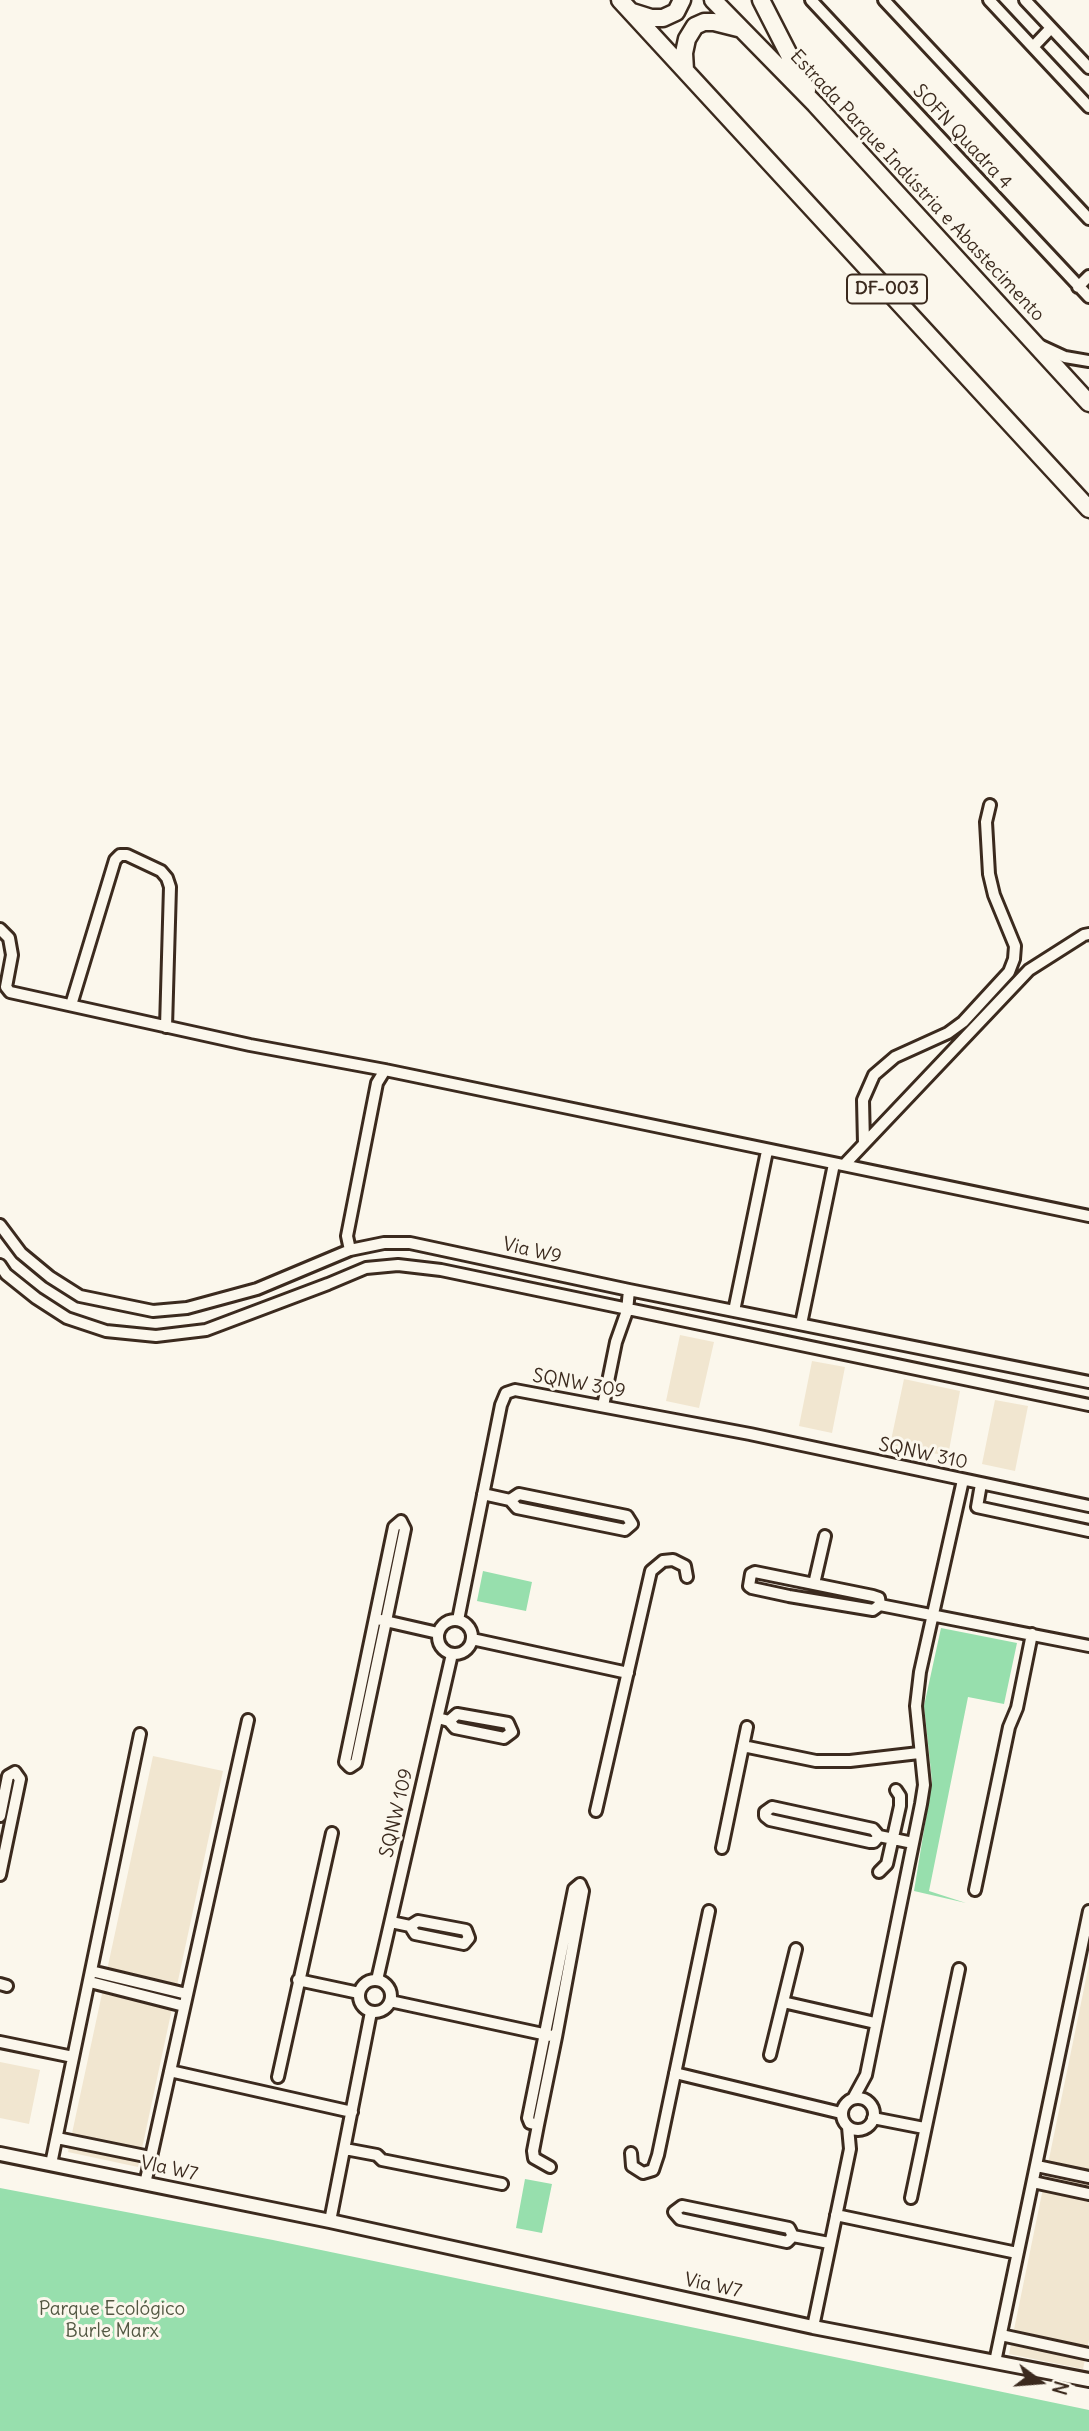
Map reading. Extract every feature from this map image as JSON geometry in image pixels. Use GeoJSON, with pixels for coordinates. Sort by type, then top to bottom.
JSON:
{"type":"FeatureCollection","features":[{"type":"Feature","properties":{"kind":"highway","name":"DF-003"},"geometry":{"type":"LineString","coordinates":[[620,0],[1089,509]]}},
{"type":"Feature","properties":{"kind":"highway"},"geometry":{"type":"LineString","coordinates":[[632,12],[650,18],[663,18],[676,12],[682,0]]}},
{"type":"Feature","properties":{"kind":"highway","name":"Estrada Parque Indústria e Abastecimento"},"geometry":{"type":"LineString","coordinates":[[713,0],[815,104],[1089,403]]}},
{"type":"Feature","properties":{"kind":"highway"},"geometry":{"type":"LineString","coordinates":[[761,0],[815,104]]}},
{"type":"Feature","properties":{"kind":"highway"},"geometry":{"type":"LineString","coordinates":[[685,70],[684,52],[687,39],[695,26],[704,22],[715,22],[740,29]]}},
{"type":"Feature","properties":{"kind":"main road","name":"Vla W7"},"geometry":{"type":"LineString","coordinates":[[0,2154],[330,2221]]}},
{"type":"Feature","properties":{"kind":"main road","name":"Via W7"},"geometry":{"type":"LineString","coordinates":[[330,2221],[813,2328],[1089,2380]]}},
{"type":"Feature","properties":{"kind":"street","name":"SOFN Quadra 4"},"geometry":{"type":"LineString","coordinates":[[810,0],[1089,297]]}},
{"type":"Feature","properties":{"kind":"street"},"geometry":{"type":"LineString","coordinates":[[884,0],[1089,219]]}},
{"type":"Feature","properties":{"kind":"street"},"geometry":{"type":"LineString","coordinates":[[989,0],[1088,104]]}},
{"type":"Feature","properties":{"kind":"street"},"geometry":{"type":"LineString","coordinates":[[1025,0],[1089,68]]}},
{"type":"Feature","properties":{"kind":"street"},"geometry":{"type":"LineString","coordinates":[[1033,47],[1051,28]]}},
{"type":"Feature","properties":{"kind":"street"},"geometry":{"type":"LineString","coordinates":[[1078,286],[1089,276]]}},
{"type":"Feature","properties":{"kind":"street"},"geometry":{"type":"LineString","coordinates":[[1034,342],[1066,357],[1089,361]]}},
{"type":"Feature","properties":{"kind":"street"},"geometry":{"type":"LineString","coordinates":[[864,1144],[863,1100],[874,1075],[895,1057],[948,1033],[963,1022],[1009,972],[1015,946],[994,895],[989,874],[986,822],[990,805]]}},
{"type":"Feature","properties":{"kind":"street"},"geometry":{"type":"LineString","coordinates":[[71,1005],[115,860],[120,855],[127,855],[161,871],[170,887],[166,1027]]}},
{"type":"Feature","properties":{"kind":"street"},"geometry":{"type":"LineString","coordinates":[[0,929],[9,938],[12,955],[6,986],[10,992],[250,1045],[385,1070],[1089,1216]]}},
{"type":"Feature","properties":{"kind":"street"},"geometry":{"type":"LineString","coordinates":[[801,1324],[839,1165],[864,1144],[1029,970],[1089,934]]}},
{"type":"Feature","properties":{"kind":"street"},"geometry":{"type":"LineString","coordinates":[[350,1250],[347,1236],[377,1083],[385,1070]]}},
{"type":"Feature","properties":{"kind":"street"},"geometry":{"type":"LineString","coordinates":[[734,1311],[766,1151]]}},
{"type":"Feature","properties":{"kind":"street","name":"Via W9"},"geometry":{"type":"LineString","coordinates":[[0,1224],[20,1253],[79,1296],[153,1311],[187,1308],[257,1289],[350,1250],[384,1243],[410,1243],[629,1290],[1089,1382]]}},
{"type":"Feature","properties":{"kind":"street","name":"Via W9"},"geometry":{"type":"LineString","coordinates":[[2,1271],[67,1318],[106,1331],[156,1336],[206,1330],[366,1268],[398,1265],[440,1270],[1089,1405]]}},
{"type":"Feature","properties":{"kind":"street"},"geometry":{"type":"LineString","coordinates":[[603,1406],[617,1342],[627,1311],[629,1290]]}},
{"type":"Feature","properties":{"kind":"street","name":"SQNW 309"},"geometry":{"type":"LineString","coordinates":[[458,1620],[501,1405],[506,1393],[515,1390],[750,1434]]}},
{"type":"Feature","properties":{"kind":"street","name":"SQNW 310"},"geometry":{"type":"LineString","coordinates":[[750,1434],[1089,1506]]}},
{"type":"Feature","properties":{"kind":"street"},"geometry":{"type":"LineString","coordinates":[[866,2128],[857,2130],[848,2127],[841,2113],[845,2103],[854,2097],[866,2076],[913,1843],[924,1784],[916,1706],[920,1672],[963,1480]]}},
{"type":"Feature","properties":{"kind":"street"},"geometry":{"type":"LineString","coordinates":[[981,1484],[976,1507],[1089,1531]]}},
{"type":"Feature","properties":{"kind":"street"},"geometry":{"type":"LineString","coordinates":[[483,1494],[510,1500],[517,1508],[559,1517],[625,1530],[632,1524],[627,1516],[519,1494],[510,1500]]}},
{"type":"Feature","properties":{"kind":"street"},"geometry":{"type":"LineString","coordinates":[[381,1619],[345,1762],[350,1767],[356,1763],[381,1619],[394,1527],[401,1521],[405,1529],[381,1619]]}},
{"type":"Feature","properties":{"kind":"street"},"geometry":{"type":"LineString","coordinates":[[814,1584],[824,1536]]}},
{"type":"Feature","properties":{"kind":"street"},"geometry":{"type":"LineString","coordinates":[[596,1811],[651,1572],[663,1562],[673,1560],[685,1566],[687,1577]]}},
{"type":"Feature","properties":{"kind":"street"},"geometry":{"type":"LineString","coordinates":[[755,1572],[873,1596],[879,1598],[880,1605],[873,1610],[789,1597],[749,1586],[751,1574],[755,1572]]}},
{"type":"Feature","properties":{"kind":"street"},"geometry":{"type":"LineString","coordinates":[[880,1605],[1089,1646]]}},
{"type":"Feature","properties":{"kind":"street"},"geometry":{"type":"LineString","coordinates":[[381,1619],[438,1633]]}},
{"type":"Feature","properties":{"kind":"street"},"geometry":{"type":"LineString","coordinates":[[458,1620],[469,1627],[472,1639],[463,1653],[452,1654],[440,1646],[438,1633],[444,1623],[458,1620]]}},
{"type":"Feature","properties":{"kind":"street"},"geometry":{"type":"LineString","coordinates":[[975,1890],[1009,1727],[1017,1708],[1032,1634]]}},
{"type":"Feature","properties":{"kind":"street"},"geometry":{"type":"LineString","coordinates":[[472,1639],[628,1673]]}},
{"type":"Feature","properties":{"kind":"street","name":"SQNW 109"},"geometry":{"type":"LineString","coordinates":[[377,1980],[443,1719],[452,1654]]}},
{"type":"Feature","properties":{"kind":"street"},"geometry":{"type":"LineString","coordinates":[[457,1714],[508,1723],[512,1732],[504,1738],[455,1728],[443,1719],[457,1714]]}},
{"type":"Feature","properties":{"kind":"street"},"geometry":{"type":"LineString","coordinates":[[145,2184],[248,1720]]}},
{"type":"Feature","properties":{"kind":"street"},"geometry":{"type":"LineString","coordinates":[[722,1848],[747,1727]]}},
{"type":"Feature","properties":{"kind":"street"},"geometry":{"type":"LineString","coordinates":[[51,2164],[140,1734]]}},
{"type":"Feature","properties":{"kind":"street"},"geometry":{"type":"LineString","coordinates":[[743,1746],[816,1761],[850,1761],[919,1753]]}},
{"type":"Feature","properties":{"kind":"street"},"geometry":{"type":"LineString","coordinates":[[0,1816],[8,1776],[15,1772],[20,1779],[0,1875]]}},
{"type":"Feature","properties":{"kind":"street"},"geometry":{"type":"LineString","coordinates":[[879,1872],[887,1864],[901,1801],[896,1790]]}},
{"type":"Feature","properties":{"kind":"street"},"geometry":{"type":"LineString","coordinates":[[879,1836],[874,1842],[870,1842],[770,1821],[765,1812],[772,1807],[873,1829],[879,1836],[913,1843]]}},
{"type":"Feature","properties":{"kind":"street"},"geometry":{"type":"LineString","coordinates":[[278,2077],[332,1833]]}},
{"type":"Feature","properties":{"kind":"street"},"geometry":{"type":"LineString","coordinates":[[550,2167],[534,2158],[538,2125],[530,2123],[528,2118],[551,2036],[583,1891],[580,1884],[574,1889],[551,2036]]}},
{"type":"Feature","properties":{"kind":"street"},"geometry":{"type":"LineString","coordinates":[[631,2153],[632,2166],[643,2174],[653,2170],[709,1911]]}},
{"type":"Feature","properties":{"kind":"street"},"geometry":{"type":"LineString","coordinates":[[995,2362],[1089,1911]]}},
{"type":"Feature","properties":{"kind":"street"},"geometry":{"type":"LineString","coordinates":[[391,1922],[410,1926],[418,1921],[466,1930],[469,1938],[464,1944],[415,1934],[410,1926]]}},
{"type":"Feature","properties":{"kind":"street"},"geometry":{"type":"LineString","coordinates":[[770,2055],[796,1949]]}},
{"type":"Feature","properties":{"kind":"street"},"geometry":{"type":"LineString","coordinates":[[911,2198],[959,1969]]}},
{"type":"Feature","properties":{"kind":"street"},"geometry":{"type":"LineString","coordinates":[[90,1977],[187,1994]]}},
{"type":"Feature","properties":{"kind":"street"},"geometry":{"type":"LineString","coordinates":[[90,1977],[184,2006]]}},
{"type":"Feature","properties":{"kind":"street"},"geometry":{"type":"LineString","coordinates":[[298,1980],[359,1993]]}},
{"type":"Feature","properties":{"kind":"street"},"geometry":{"type":"LineString","coordinates":[[377,1980],[389,1988],[390,2001],[381,2012],[371,2012],[363,2007],[359,1993],[368,1982],[377,1980]]}},
{"type":"Feature","properties":{"kind":"street"},"geometry":{"type":"LineString","coordinates":[[390,2001],[551,2036]]}},
{"type":"Feature","properties":{"kind":"street"},"geometry":{"type":"LineString","coordinates":[[783,2002],[876,2023]]}},
{"type":"Feature","properties":{"kind":"street"},"geometry":{"type":"LineString","coordinates":[[330,2221],[371,2012]]}},
{"type":"Feature","properties":{"kind":"street"},"geometry":{"type":"LineString","coordinates":[[0,2042],[73,2057]]}},
{"type":"Feature","properties":{"kind":"street"},"geometry":{"type":"LineString","coordinates":[[170,2071],[352,2112]]}},
{"type":"Feature","properties":{"kind":"street"},"geometry":{"type":"LineString","coordinates":[[675,2073],[841,2113]]}},
{"type":"Feature","properties":{"kind":"street"},"geometry":{"type":"LineString","coordinates":[[850,2149],[866,2128],[873,2112],[866,2076]]}},
{"type":"Feature","properties":{"kind":"street"},"geometry":{"type":"LineString","coordinates":[[854,2097],[865,2099],[873,2112],[924,2129]]}},
{"type":"Feature","properties":{"kind":"street"},"geometry":{"type":"LineString","coordinates":[[813,2328],[850,2149],[848,2127]]}},
{"type":"Feature","properties":{"kind":"street"},"geometry":{"type":"LineString","coordinates":[[57,2138],[150,2157]]}},
{"type":"Feature","properties":{"kind":"street"},"geometry":{"type":"LineString","coordinates":[[345,2149],[377,2155],[382,2160],[502,2184]]}},
{"type":"Feature","properties":{"kind":"street"},"geometry":{"type":"LineString","coordinates":[[1037,2166],[1089,2177]]}},
{"type":"Feature","properties":{"kind":"street"},"geometry":{"type":"LineString","coordinates":[[1033,2182],[1089,2194]]}},
{"type":"Feature","properties":{"kind":"street"},"geometry":{"type":"LineString","coordinates":[[682,2206],[722,2214],[789,2228],[793,2236],[787,2242],[680,2219],[674,2212],[682,2206]]}},
{"type":"Feature","properties":{"kind":"street"},"geometry":{"type":"LineString","coordinates":[[836,2215],[1017,2253]]}},
{"type":"Feature","properties":{"kind":"street"},"geometry":{"type":"LineString","coordinates":[[793,2236],[830,2243]]}},
{"type":"Feature","properties":{"kind":"street"},"geometry":{"type":"LineString","coordinates":[[1001,2336],[1089,2354]]}},
{"type":"Feature","properties":{"kind":"shaded area"},"geometry":{"type":"Polygon","coordinates":[[[680,1335],[714,1342],[699,1408],[666,1401],[680,1335]]]}},
{"type":"Feature","properties":{"kind":"shaded area"},"geometry":{"type":"Polygon","coordinates":[[[812,1361],[845,1367],[832,1433],[799,1426],[812,1361]]]}},
{"type":"Feature","properties":{"kind":"shaded area"},"geometry":{"type":"Polygon","coordinates":[[[904,1379],[960,1391],[948,1456],[890,1445],[904,1379]]]}},
{"type":"Feature","properties":{"kind":"shaded area"},"geometry":{"type":"Polygon","coordinates":[[[995,1400],[1028,1406],[1015,1471],[982,1464],[995,1400]]]}},
{"type":"Feature","properties":{"kind":"shaded area"},"geometry":{"type":"Polygon","coordinates":[[[153,1756],[223,1771],[138,2167],[68,2152],[153,1756]]]}},
{"type":"Feature","properties":{"kind":"shaded area"},"geometry":{"type":"Polygon","coordinates":[[[1089,1964],[1089,2340],[1083,2369],[1009,2354],[1089,1964]]]}},
{"type":"Feature","properties":{"kind":"shaded area"},"geometry":{"type":"Polygon","coordinates":[[[0,2062],[40,2070],[29,2124],[0,2118],[0,2062]]]}},
{"type":"Feature","properties":{"kind":"green space"},"geometry":{"type":"Polygon","coordinates":[[[483,1571],[532,1582],[526,1611],[477,1601],[483,1571]]]}},
{"type":"Feature","properties":{"kind":"green space"},"geometry":{"type":"Polygon","coordinates":[[[941,1628],[1017,1643],[1004,1704],[968,1697],[929,1891],[966,1903],[914,1891],[932,1781],[924,1706],[941,1628]]]}},
{"type":"Feature","properties":{"kind":"green space"},"geometry":{"type":"Polygon","coordinates":[[[525,2179],[552,2184],[542,2233],[516,2228],[525,2179]]]}},
{"type":"Feature","properties":{"kind":"green space","name":"Parque Ecológico Burle Marx"},"geometry":{"type":"Polygon","coordinates":[[[0,2188],[273,2240],[1089,2410],[1089,2431],[0,2431],[0,2188]]]}}]}
